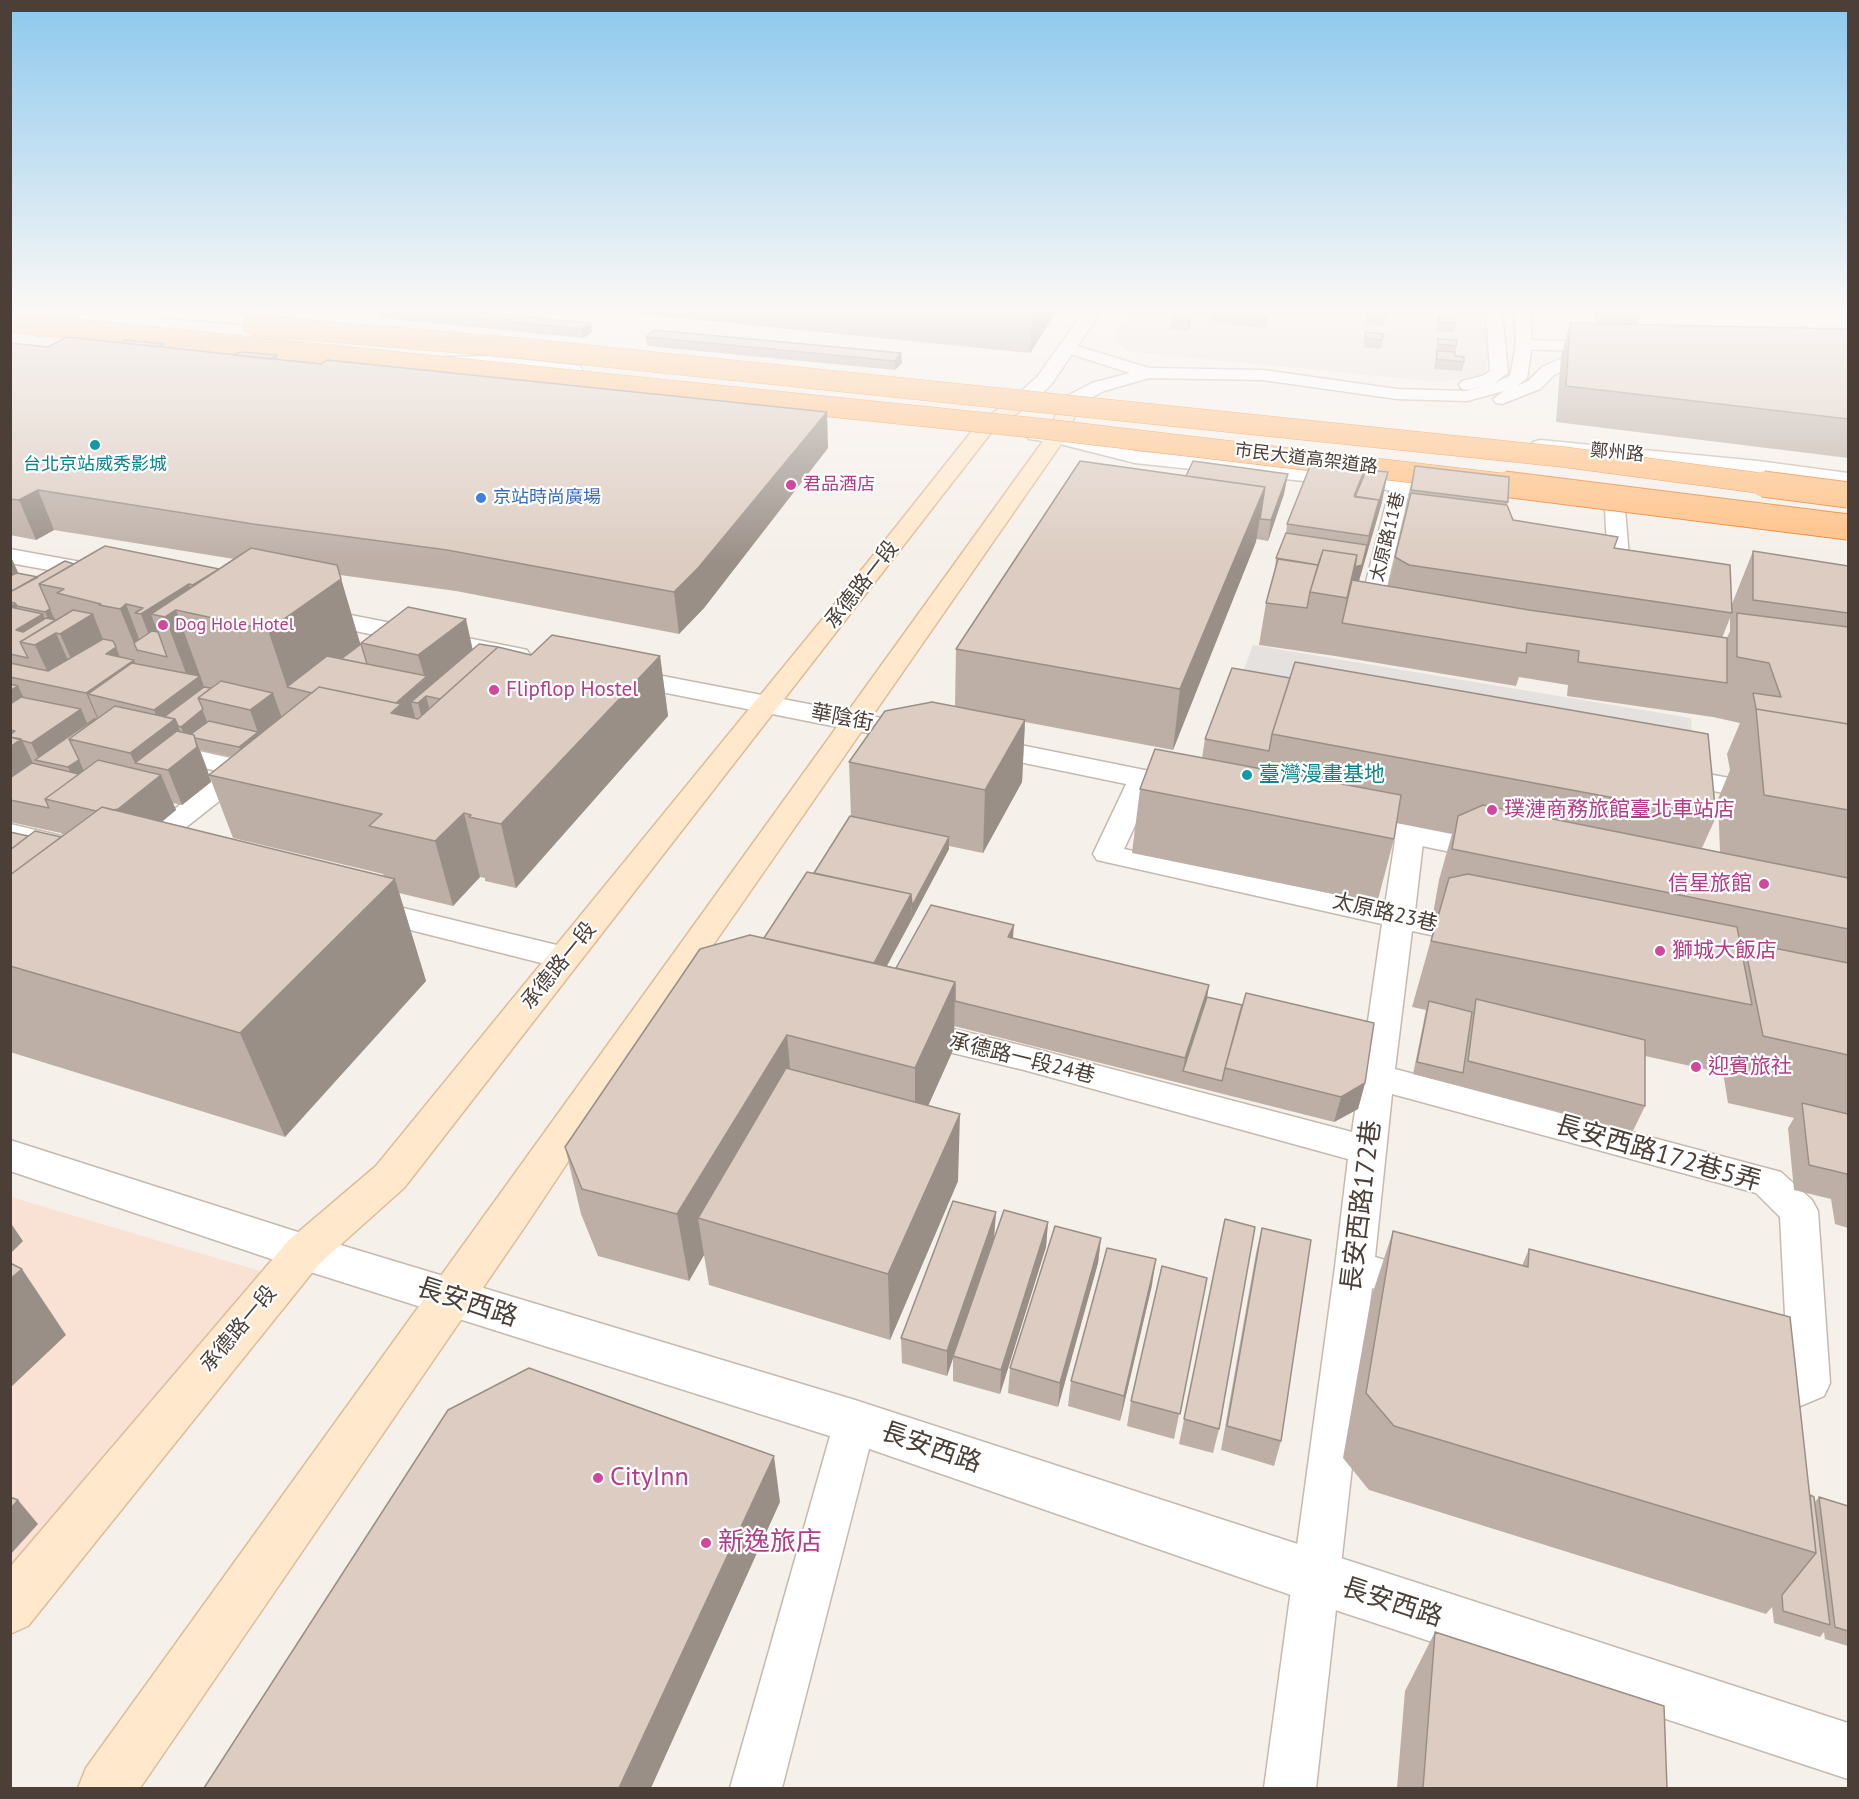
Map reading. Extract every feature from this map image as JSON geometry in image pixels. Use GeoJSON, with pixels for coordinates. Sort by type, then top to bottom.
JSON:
{"type":"FeatureCollection","features":[{"type":"Feature","properties":{"kind":"highway"},"geometry":{"type":"LineString","coordinates":[[595,395],[947,434],[1050,433]]}},
{"type":"Feature","properties":{"kind":"highway","name":"市民大道高架道路"},"geometry":{"type":"LineString","coordinates":[[695,395],[1372,467],[1848,527]]}},
{"type":"Feature","properties":{"kind":"highway"},"geometry":{"type":"LineString","coordinates":[[841,395],[1440,456],[1848,511]]}},
{"type":"Feature","properties":{"kind":"highway","name":"市民大道高架道路"},"geometry":{"type":"LineString","coordinates":[[969,395],[1563,457],[1848,495]]}},
{"type":"Feature","properties":{"kind":"main road","name":"承德路一段"},"geometry":{"type":"LineString","coordinates":[[10,1608],[304,1252],[390,1178],[983,430],[1027,396]]}},
{"type":"Feature","properties":{"kind":"main road"},"geometry":{"type":"LineString","coordinates":[[106,1788],[513,1210],[676,973],[832,755],[1071,401]]}},
{"type":"Feature","properties":{"kind":"street"},"geometry":{"type":"LineString","coordinates":[[644,395],[983,430],[1050,433],[1135,457],[1401,484],[1629,515],[1848,539]]}},
{"type":"Feature","properties":{"kind":"street","name":"鄭州路"},"geometry":{"type":"LineString","coordinates":[[1017,395],[1758,467],[1848,479]]}},
{"type":"Feature","properties":{"kind":"street"},"geometry":{"type":"LineString","coordinates":[[10,556],[120,576]]}},
{"type":"Feature","properties":{"kind":"street"},"geometry":{"type":"LineString","coordinates":[[282,609],[542,661]]}},
{"type":"Feature","properties":{"kind":"street","name":"華陰街"},"geometry":{"type":"LineString","coordinates":[[597,672],[854,720],[1218,794]]}},
{"type":"Feature","properties":{"kind":"street"},"geometry":{"type":"LineString","coordinates":[[1331,818],[1525,857]]}},
{"type":"Feature","properties":{"kind":"street","name":"長安西路"},"geometry":{"type":"LineString","coordinates":[[10,1155],[304,1252],[855,1422],[1317,1578],[1848,1751]]}},
{"type":"Feature","properties":{"kind":"lane"},"geometry":{"type":"LineString","coordinates":[[1071,401],[1083,395]]}},
{"type":"Feature","properties":{"kind":"lane"},"geometry":{"type":"LineString","coordinates":[[1398,395],[1406,400],[1479,404],[1515,395]]}},
{"type":"Feature","properties":{"kind":"lane"},"geometry":{"type":"LineString","coordinates":[[1430,395],[1471,395]]}},
{"type":"Feature","properties":{"kind":"lane","name":"太原路11巷"},"geometry":{"type":"LineString","coordinates":[[1401,484],[1370,609],[1405,614]]}},
{"type":"Feature","properties":{"kind":"lane"},"geometry":{"type":"LineString","coordinates":[[1629,515],[1620,587],[1643,590]]}},
{"type":"Feature","properties":{"kind":"lane"},"geometry":{"type":"LineString","coordinates":[[79,590],[120,576]]}},
{"type":"Feature","properties":{"kind":"lane"},"geometry":{"type":"LineString","coordinates":[[382,657],[410,635]]}},
{"type":"Feature","properties":{"kind":"lane"},"geometry":{"type":"LineString","coordinates":[[138,746],[243,769]]}},
{"type":"Feature","properties":{"kind":"lane"},"geometry":{"type":"LineString","coordinates":[[112,860],[243,769],[271,746]]}},
{"type":"Feature","properties":{"kind":"lane"},"geometry":{"type":"LineString","coordinates":[[1654,772],[1702,792],[1792,797]]}},
{"type":"Feature","properties":{"kind":"lane","name":"太原路23巷"},"geometry":{"type":"LineString","coordinates":[[1143,778],[1107,854],[1503,940]]}},
{"type":"Feature","properties":{"kind":"lane"},"geometry":{"type":"LineString","coordinates":[[10,832],[112,860],[163,858],[174,861]]}},
{"type":"Feature","properties":{"kind":"lane","name":"長安西路172巷"},"geometry":{"type":"LineString","coordinates":[[1290,1788],[1355,1267],[1367,1150],[1410,834]]}},
{"type":"Feature","properties":{"kind":"lane"},"geometry":{"type":"LineString","coordinates":[[344,903],[565,958]]}},
{"type":"Feature","properties":{"kind":"lane"},"geometry":{"type":"LineString","coordinates":[[676,973],[708,982]]}},
{"type":"Feature","properties":{"kind":"lane","name":"承德路一段24巷"},"geometry":{"type":"LineString","coordinates":[[886,1025],[1024,1058],[1367,1150]]}},
{"type":"Feature","properties":{"kind":"lane","name":"長安西路172巷5弄"},"geometry":{"type":"LineString","coordinates":[[1378,1077],[1768,1182],[1798,1211],[1809,1383],[1786,1393],[1730,1376]]}},
{"type":"Feature","properties":{"kind":"lane"},"geometry":{"type":"LineString","coordinates":[[1355,1267],[1446,1294]]}},
{"type":"Feature","properties":{"kind":"lane"},"geometry":{"type":"LineString","coordinates":[[756,1788],[855,1422]]}},
{"type":"Feature","properties":{"kind":"shaded area"},"geometry":{"type":"Polygon","coordinates":[[[1253,645],[1691,718],[1696,791],[1229,710],[1253,645]]]}},
{"type":"Feature","properties":{"kind":"shaded area"},"geometry":{"type":"Polygon","coordinates":[[[11,1197],[277,1276],[11,1602],[11,1197]]]}},
{"type":"Feature","properties":{"kind":"building","name":"京站時尚廣場"},"geometry":{"type":"Polygon","coordinates":[[[10,395],[663,395],[827,412],[699,567],[674,592],[447,550],[253,524],[38,490],[19,500],[10,499],[10,395]]]}},
{"type":"Feature","properties":{"kind":"building"},"geometry":{"type":"Polygon","coordinates":[[[1643,395],[1848,395],[1848,419],[1643,395]]]}},
{"type":"Feature","properties":{"kind":"building"},"geometry":{"type":"Polygon","coordinates":[[[1080,461],[1265,487],[1180,689],[956,649],[1080,461]]]}},
{"type":"Feature","properties":{"kind":"building"},"geometry":{"type":"Polygon","coordinates":[[[1193,461],[1288,474],[1271,520],[1260,519],[1265,487],[1186,476],[1193,461]]]}},
{"type":"Feature","properties":{"kind":"building"},"geometry":{"type":"Polygon","coordinates":[[[1312,461],[1365,469],[1354,496],[1379,500],[1369,536],[1287,524],[1312,461]]]}},
{"type":"Feature","properties":{"kind":"building"},"geometry":{"type":"Polygon","coordinates":[[[1415,466],[1509,477],[1508,502],[1411,490],[1415,466]]]}},
{"type":"Feature","properties":{"kind":"building"},"geometry":{"type":"Polygon","coordinates":[[[1365,470],[1388,472],[1377,509],[1379,500],[1355,497],[1365,470]]]}},
{"type":"Feature","properties":{"kind":"building"},"geometry":{"type":"Polygon","coordinates":[[[1411,493],[1507,505],[1513,520],[1618,537],[1614,548],[1730,565],[1732,613],[1409,565],[1395,557],[1411,493]]]}},
{"type":"Feature","properties":{"kind":"building"},"geometry":{"type":"Polygon","coordinates":[[[1286,533],[1367,545],[1362,565],[1355,567],[1357,555],[1323,550],[1318,565],[1276,558],[1286,533]]]}},
{"type":"Feature","properties":{"kind":"building"},"geometry":{"type":"Polygon","coordinates":[[[105,546],[219,569],[193,585],[189,584],[141,614],[135,613],[143,608],[126,604],[120,609],[99,605],[101,604],[57,593],[64,589],[39,584],[105,546]]]}},
{"type":"Feature","properties":{"kind":"building"},"geometry":{"type":"Polygon","coordinates":[[[251,548],[337,565],[341,579],[268,630],[176,610],[165,617],[151,614],[251,548]]]}},
{"type":"Feature","properties":{"kind":"building"},"geometry":{"type":"Polygon","coordinates":[[[1323,550],[1357,555],[1347,598],[1310,592],[1323,550]]]}},
{"type":"Feature","properties":{"kind":"building"},"geometry":{"type":"Polygon","coordinates":[[[1753,551],[1848,566],[1848,613],[1753,600],[1753,551]]]}},
{"type":"Feature","properties":{"kind":"building"},"geometry":{"type":"Polygon","coordinates":[[[1278,559],[1318,565],[1307,608],[1266,603],[1278,559]]]}},
{"type":"Feature","properties":{"kind":"building"},"geometry":{"type":"Polygon","coordinates":[[[65,561],[74,564],[39,584],[50,609],[45,612],[17,606],[10,602],[10,592],[65,561]]]}},
{"type":"Feature","properties":{"kind":"building"},"geometry":{"type":"Polygon","coordinates":[[[17,573],[38,577],[10,592],[10,576],[17,573]]]}},
{"type":"Feature","properties":{"kind":"building"},"geometry":{"type":"Polygon","coordinates":[[[1352,580],[1529,610],[1727,638],[1727,683],[1578,662],[1579,651],[1527,643],[1526,653],[1342,623],[1352,580]]]}},
{"type":"Feature","properties":{"kind":"building"},"geometry":{"type":"Polygon","coordinates":[[[10,607],[43,614],[16,630],[23,632],[46,618],[56,620],[20,642],[28,658],[10,654],[10,607]]]}},
{"type":"Feature","properties":{"kind":"building"},"geometry":{"type":"Polygon","coordinates":[[[408,607],[466,619],[418,655],[361,643],[408,607]]]}},
{"type":"Feature","properties":{"kind":"building"},"geometry":{"type":"Polygon","coordinates":[[[73,610],[93,614],[60,634],[56,633],[35,645],[20,642],[73,610]]]}},
{"type":"Feature","properties":{"kind":"building"},"geometry":{"type":"Polygon","coordinates":[[[1737,613],[1848,627],[1848,724],[1756,709],[1753,693],[1781,697],[1769,663],[1737,657],[1737,613]]]}},
{"type":"Feature","properties":{"kind":"building"},"geometry":{"type":"Polygon","coordinates":[[[152,631],[158,632],[167,657],[137,650],[134,643],[152,631]]]}},
{"type":"Feature","properties":{"kind":"building"},"geometry":{"type":"Polygon","coordinates":[[[552,635],[660,656],[501,824],[469,817],[471,815],[464,813],[435,841],[369,826],[382,814],[209,775],[319,687],[401,704],[391,713],[418,719],[498,647],[531,655],[552,635]]]}},
{"type":"Feature","properties":{"kind":"building"},"geometry":{"type":"Polygon","coordinates":[[[103,639],[113,641],[116,647],[106,654],[134,660],[86,693],[10,677],[10,663],[48,671],[103,639]]]}},
{"type":"Feature","properties":{"kind":"building"},"geometry":{"type":"Polygon","coordinates":[[[361,644],[367,664],[341,659],[361,644]]]}},
{"type":"Feature","properties":{"kind":"building"},"geometry":{"type":"Polygon","coordinates":[[[479,644],[498,647],[440,699],[426,696],[418,703],[411,702],[479,644]]]}},
{"type":"Feature","properties":{"kind":"building"},"geometry":{"type":"Polygon","coordinates":[[[327,656],[427,676],[396,703],[319,687],[312,693],[287,687],[327,656]]]}},
{"type":"Feature","properties":{"kind":"building"},"geometry":{"type":"Polygon","coordinates":[[[1295,662],[1708,734],[1716,817],[1272,734],[1295,662]]]}},
{"type":"Feature","properties":{"kind":"building"},"geometry":{"type":"Polygon","coordinates":[[[132,663],[200,676],[154,710],[88,694],[132,663]]]}},
{"type":"Feature","properties":{"kind":"building"},"geometry":{"type":"Polygon","coordinates":[[[1232,668],[1290,678],[1272,734],[1269,751],[1205,739],[1232,668]]]}},
{"type":"Feature","properties":{"kind":"building"},"geometry":{"type":"Polygon","coordinates":[[[221,681],[273,693],[250,710],[198,698],[221,681]]]}},
{"type":"Feature","properties":{"kind":"building"},"geometry":{"type":"Polygon","coordinates":[[[10,684],[18,686],[10,691],[10,684]]]}},
{"type":"Feature","properties":{"kind":"building"},"geometry":{"type":"Polygon","coordinates":[[[204,687],[211,688],[198,698],[203,709],[181,727],[175,719],[164,717],[204,687]]]}},
{"type":"Feature","properties":{"kind":"building"},"geometry":{"type":"Polygon","coordinates":[[[21,697],[81,709],[31,743],[10,737],[15,731],[10,730],[10,704],[21,697]]]}},
{"type":"Feature","properties":{"kind":"building"},"geometry":{"type":"Polygon","coordinates":[[[932,702],[1025,720],[985,790],[849,762],[885,711],[932,702]]]}},
{"type":"Feature","properties":{"kind":"building"},"geometry":{"type":"Polygon","coordinates":[[[115,706],[175,719],[130,753],[69,739],[115,706]]]}},
{"type":"Feature","properties":{"kind":"building"},"geometry":{"type":"Polygon","coordinates":[[[1756,709],[1848,724],[1848,810],[1764,795],[1756,709]]]}},
{"type":"Feature","properties":{"kind":"building"},"geometry":{"type":"Polygon","coordinates":[[[96,719],[69,739],[79,760],[68,767],[35,760],[96,719]]]}},
{"type":"Feature","properties":{"kind":"building"},"geometry":{"type":"Polygon","coordinates":[[[209,721],[258,732],[239,747],[195,738],[191,734],[209,721]]]}},
{"type":"Feature","properties":{"kind":"building"},"geometry":{"type":"Polygon","coordinates":[[[177,731],[194,735],[197,747],[168,770],[135,763],[177,731]]]}},
{"type":"Feature","properties":{"kind":"building"},"geometry":{"type":"Polygon","coordinates":[[[10,737],[21,739],[10,747],[10,737]]]}},
{"type":"Feature","properties":{"kind":"building"},"geometry":{"type":"Polygon","coordinates":[[[1155,749],[1401,795],[1394,839],[1140,789],[1155,749]]]}},
{"type":"Feature","properties":{"kind":"building"},"geometry":{"type":"Polygon","coordinates":[[[98,760],[161,775],[118,809],[102,807],[96,811],[45,799],[98,760]]]}},
{"type":"Feature","properties":{"kind":"building"},"geometry":{"type":"Polygon","coordinates":[[[32,763],[79,774],[45,799],[49,808],[10,800],[10,778],[32,763]]]}},
{"type":"Feature","properties":{"kind":"building"},"geometry":{"type":"Polygon","coordinates":[[[1483,805],[1848,878],[1848,929],[1452,849],[1458,816],[1483,805]]]}},
{"type":"Feature","properties":{"kind":"building"},"geometry":{"type":"Polygon","coordinates":[[[102,807],[395,879],[240,1033],[10,966],[10,875],[102,807]]]}},
{"type":"Feature","properties":{"kind":"building"},"geometry":{"type":"Polygon","coordinates":[[[850,816],[949,837],[912,906],[911,894],[814,873],[850,816]]]}},
{"type":"Feature","properties":{"kind":"building"},"geometry":{"type":"Polygon","coordinates":[[[35,831],[61,837],[10,875],[10,850],[35,831]]]}},
{"type":"Feature","properties":{"kind":"building"},"geometry":{"type":"Polygon","coordinates":[[[10,832],[28,836],[10,850],[10,832]]]}},
{"type":"Feature","properties":{"kind":"building"},"geometry":{"type":"Polygon","coordinates":[[[807,872],[911,894],[874,963],[764,938],[807,872]]]}},
{"type":"Feature","properties":{"kind":"building"},"geometry":{"type":"Polygon","coordinates":[[[1468,874],[1737,927],[1752,1005],[1431,941],[1449,878],[1468,874]]]}},
{"type":"Feature","properties":{"kind":"building"},"geometry":{"type":"Polygon","coordinates":[[[931,905],[1014,925],[1008,937],[1209,985],[1185,1058],[955,1001],[955,982],[896,968],[931,905]]]}},
{"type":"Feature","properties":{"kind":"building"},"geometry":{"type":"Polygon","coordinates":[[[750,935],[955,982],[915,1068],[787,1035],[677,1214],[582,1189],[565,1147],[700,949],[750,935]]]}},
{"type":"Feature","properties":{"kind":"building"},"geometry":{"type":"Polygon","coordinates":[[[1744,942],[1848,963],[1848,1055],[1763,1036],[1744,942]]]}},
{"type":"Feature","properties":{"kind":"building"},"geometry":{"type":"Polygon","coordinates":[[[1246,993],[1374,1023],[1365,1083],[1341,1097],[1225,1068],[1246,993]]]}},
{"type":"Feature","properties":{"kind":"building"},"geometry":{"type":"Polygon","coordinates":[[[1207,997],[1242,1005],[1222,1081],[1183,1071],[1207,997]]]}},
{"type":"Feature","properties":{"kind":"building"},"geometry":{"type":"Polygon","coordinates":[[[1476,999],[1645,1040],[1645,1106],[1468,1061],[1476,999]]]}},
{"type":"Feature","properties":{"kind":"building"},"geometry":{"type":"Polygon","coordinates":[[[1429,1001],[1472,1012],[1463,1073],[1417,1062],[1429,1001]]]}},
{"type":"Feature","properties":{"kind":"building"},"geometry":{"type":"Polygon","coordinates":[[[786,1068],[960,1114],[888,1274],[698,1218],[786,1068]]]}},
{"type":"Feature","properties":{"kind":"building"},"geometry":{"type":"Polygon","coordinates":[[[1802,1103],[1848,1114],[1848,1182],[1847,1174],[1809,1165],[1802,1103]]]}},
{"type":"Feature","properties":{"kind":"building"},"geometry":{"type":"Polygon","coordinates":[[[953,1201],[996,1212],[947,1351],[901,1338],[953,1201]]]}},
{"type":"Feature","properties":{"kind":"building"},"geometry":{"type":"Polygon","coordinates":[[[1004,1210],[1048,1222],[1001,1370],[953,1356],[1004,1210]]]}},
{"type":"Feature","properties":{"kind":"building"},"geometry":{"type":"Polygon","coordinates":[[[1225,1219],[1255,1227],[1219,1429],[1184,1419],[1225,1219]]]}},
{"type":"Feature","properties":{"kind":"building"},"geometry":{"type":"Polygon","coordinates":[[[1055,1226],[1101,1238],[1060,1383],[1010,1368],[1055,1226]]]}},
{"type":"Feature","properties":{"kind":"building"},"geometry":{"type":"Polygon","coordinates":[[[1262,1228],[1311,1240],[1281,1441],[1227,1426],[1262,1228]]]}},
{"type":"Feature","properties":{"kind":"building"},"geometry":{"type":"Polygon","coordinates":[[[1393,1231],[1528,1267],[1529,1249],[1790,1317],[1816,1553],[1394,1426],[1366,1393],[1393,1231]]]}},
{"type":"Feature","properties":{"kind":"building"},"geometry":{"type":"Polygon","coordinates":[[[1107,1248],[1156,1259],[1124,1396],[1071,1381],[1107,1248]]]}},
{"type":"Feature","properties":{"kind":"building"},"geometry":{"type":"Polygon","coordinates":[[[10,1263],[22,1269],[10,1279],[10,1263]]]}},
{"type":"Feature","properties":{"kind":"building"},"geometry":{"type":"Polygon","coordinates":[[[1162,1266],[1207,1278],[1180,1414],[1131,1401],[1162,1266]]]}},
{"type":"Feature","properties":{"kind":"building"},"geometry":{"type":"Polygon","coordinates":[[[529,1368],[774,1456],[619,1788],[204,1788],[448,1410],[529,1368]]]}},
{"type":"Feature","properties":{"kind":"building"},"geometry":{"type":"Polygon","coordinates":[[[1810,1495],[1814,1497],[1830,1625],[1783,1611],[1782,1595],[1816,1553],[1810,1495]]]}},
{"type":"Feature","properties":{"kind":"building"},"geometry":{"type":"Polygon","coordinates":[[[10,1497],[18,1500],[10,1509],[10,1497]]]}},
{"type":"Feature","properties":{"kind":"building"},"geometry":{"type":"Polygon","coordinates":[[[1819,1497],[1848,1506],[1848,1631],[1835,1627],[1819,1497]]]}},
{"type":"Feature","properties":{"kind":"building"},"geometry":{"type":"Polygon","coordinates":[[[1435,1632],[1664,1706],[1667,1788],[1423,1788],[1435,1632]]]}},
{"type":"Feature","properties":{"kind":"place","name":"台北京站威秀影城"},"geometry":{"type":"Point","coordinates":[95,445]}},
{"type":"Feature","properties":{"kind":"place","name":"君品酒店"},"geometry":{"type":"Point","coordinates":[791,485]}},
{"type":"Feature","properties":{"kind":"place","name":"京站時尚廣場"},"geometry":{"type":"Point","coordinates":[481,498]}},
{"type":"Feature","properties":{"kind":"place","name":"Dog Hole Hotel"},"geometry":{"type":"Point","coordinates":[163,625]}},
{"type":"Feature","properties":{"kind":"place","name":"Flipflop Hostel"},"geometry":{"type":"Point","coordinates":[494,690]}},
{"type":"Feature","properties":{"kind":"place","name":"臺灣漫畫基地"},"geometry":{"type":"Point","coordinates":[1247,775]}},
{"type":"Feature","properties":{"kind":"place","name":"璞漣商務旅館臺北車站店"},"geometry":{"type":"Point","coordinates":[1492,810]}},
{"type":"Feature","properties":{"kind":"place","name":"信星旅館"},"geometry":{"type":"Point","coordinates":[1764,884]}},
{"type":"Feature","properties":{"kind":"place","name":"獅城大飯店"},"geometry":{"type":"Point","coordinates":[1660,951]}},
{"type":"Feature","properties":{"kind":"place","name":"迎賓旅社"},"geometry":{"type":"Point","coordinates":[1696,1067]}},
{"type":"Feature","properties":{"kind":"place","name":"CityInn"},"geometry":{"type":"Point","coordinates":[598,1478]}},
{"type":"Feature","properties":{"kind":"place","name":"新逸旅店"},"geometry":{"type":"Point","coordinates":[706,1543]}}]}
